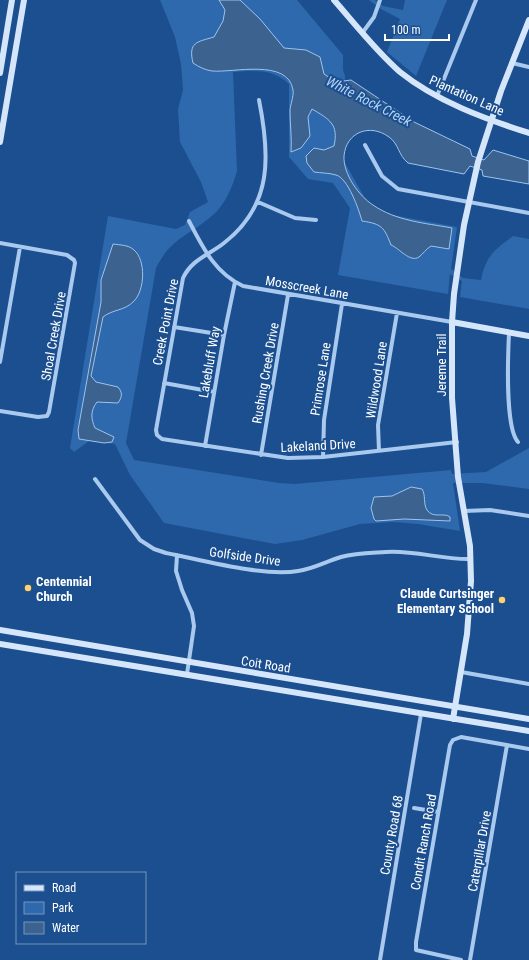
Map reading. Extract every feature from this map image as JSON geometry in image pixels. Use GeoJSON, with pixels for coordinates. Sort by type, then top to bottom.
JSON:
{"type":"FeatureCollection","features":[{"type":"Feature","properties":{"kind":"main road"},"geometry":{"type":"LineString","coordinates":[[0,73],[12,0]]}},
{"type":"Feature","properties":{"kind":"main road"},"geometry":{"type":"LineString","coordinates":[[0,142],[24,0]]}},
{"type":"Feature","properties":{"kind":"main road","name":"Plantation Lane"},"geometry":{"type":"LineString","coordinates":[[334,0],[362,32],[402,73],[437,96],[529,133]]}},
{"type":"Feature","properties":{"kind":"main road","name":"Jereme Trail"},"geometry":{"type":"LineString","coordinates":[[453,719],[470,604],[471,558],[458,476],[457,442],[451,385],[452,322],[457,270],[468,202],[480,153],[491,119],[529,20]]}},
{"type":"Feature","properties":{"kind":"main road"},"geometry":{"type":"LineString","coordinates":[[452,322],[529,336]]}},
{"type":"Feature","properties":{"kind":"main road","name":"Coit Road"},"geometry":{"type":"LineString","coordinates":[[0,630],[529,719]]}},
{"type":"Feature","properties":{"kind":"main road"},"geometry":{"type":"LineString","coordinates":[[16,646],[18,633]]}},
{"type":"Feature","properties":{"kind":"main road","name":"Coit Road"},"geometry":{"type":"LineString","coordinates":[[0,644],[529,731]]}},
{"type":"Feature","properties":{"kind":"main road"},"geometry":{"type":"LineString","coordinates":[[110,661],[112,649]]}},
{"type":"Feature","properties":{"kind":"main road"},"geometry":{"type":"LineString","coordinates":[[361,703],[363,691]]}},
{"type":"Feature","properties":{"kind":"street"},"geometry":{"type":"LineString","coordinates":[[362,32],[374,17],[380,0]]}},
{"type":"Feature","properties":{"kind":"street"},"geometry":{"type":"LineString","coordinates":[[437,96],[476,0]]}},
{"type":"Feature","properties":{"kind":"street"},"geometry":{"type":"LineString","coordinates":[[512,63],[529,67]]}},
{"type":"Feature","properties":{"kind":"street","name":"Creek Point Drive"},"geometry":{"type":"LineString","coordinates":[[158,437],[156,430],[183,278],[193,263],[218,247],[237,231],[258,202],[263,185],[266,162],[266,145],[259,100]]}},
{"type":"Feature","properties":{"kind":"street"},"geometry":{"type":"LineString","coordinates":[[365,145],[377,170],[394,186],[404,191],[529,213]]}},
{"type":"Feature","properties":{"kind":"street"},"geometry":{"type":"LineString","coordinates":[[258,202],[295,218],[316,220]]}},
{"type":"Feature","properties":{"kind":"street","name":"Mosscreek Lane"},"geometry":{"type":"LineString","coordinates":[[189,221],[206,254],[221,272],[235,282],[244,286],[288,295],[452,322]]}},
{"type":"Feature","properties":{"kind":"street"},"geometry":{"type":"LineString","coordinates":[[0,243],[20,247],[0,362]]}},
{"type":"Feature","properties":{"kind":"street","name":"Shoal Creek Drive"},"geometry":{"type":"LineString","coordinates":[[0,411],[38,417],[47,416],[50,412],[75,267],[74,260],[67,255],[20,247]]}},
{"type":"Feature","properties":{"kind":"street","name":"Lakebluff Way"},"geometry":{"type":"LineString","coordinates":[[205,446],[224,334],[235,282]]}},
{"type":"Feature","properties":{"kind":"street","name":"Rushing Creek Drive"},"geometry":{"type":"LineString","coordinates":[[261,455],[288,295]]}},
{"type":"Feature","properties":{"kind":"street","name":"Primrose Lane"},"geometry":{"type":"LineString","coordinates":[[323,458],[324,420],[342,304]]}},
{"type":"Feature","properties":{"kind":"street","name":"Wildwood Lane"},"geometry":{"type":"LineString","coordinates":[[379,451],[378,425],[397,313]]}},
{"type":"Feature","properties":{"kind":"street"},"geometry":{"type":"LineString","coordinates":[[174,327],[224,334]]}},
{"type":"Feature","properties":{"kind":"street"},"geometry":{"type":"LineString","coordinates":[[509,333],[508,376],[512,427],[514,438],[518,442]]}},
{"type":"Feature","properties":{"kind":"street"},"geometry":{"type":"LineString","coordinates":[[164,383],[214,392]]}},
{"type":"Feature","properties":{"kind":"street","name":"Lakeland Drive"},"geometry":{"type":"LineString","coordinates":[[158,437],[205,446],[288,458],[323,458],[457,442]]}},
{"type":"Feature","properties":{"kind":"street","name":"Golfside Drive"},"geometry":{"type":"LineString","coordinates":[[95,479],[140,540],[154,549],[177,556],[256,570],[279,572],[299,571],[343,556],[366,553],[410,552],[452,559],[471,558]]}},
{"type":"Feature","properties":{"kind":"street"},"geometry":{"type":"LineString","coordinates":[[464,511],[490,510],[529,516]]}},
{"type":"Feature","properties":{"kind":"street"},"geometry":{"type":"LineString","coordinates":[[177,556],[176,571],[192,613],[194,626],[187,674]]}},
{"type":"Feature","properties":{"kind":"street"},"geometry":{"type":"LineString","coordinates":[[461,672],[529,684]]}},
{"type":"Feature","properties":{"kind":"street","name":"County Road 68"},"geometry":{"type":"LineString","coordinates":[[380,960],[422,714]]}},
{"type":"Feature","properties":{"kind":"street","name":"Condit Ranch Road"},"geometry":{"type":"LineString","coordinates":[[461,960],[416,950],[416,942],[450,745],[454,739],[460,737],[507,745]]}},
{"type":"Feature","properties":{"kind":"street"},"geometry":{"type":"LineString","coordinates":[[507,745],[529,749]]}},
{"type":"Feature","properties":{"kind":"street","name":"Caterpillar Drive"},"geometry":{"type":"LineString","coordinates":[[470,960],[507,745]]}},
{"type":"Feature","properties":{"kind":"street"},"geometry":{"type":"LineString","coordinates":[[414,808],[438,812]]}},
{"type":"Feature","properties":{"kind":"green space"},"geometry":{"type":"Polygon","coordinates":[[[160,0],[297,0],[343,55],[343,70],[345,76],[341,156],[370,207],[387,214],[457,227],[451,269],[463,278],[481,280],[485,265],[495,250],[513,236],[529,239],[529,309],[460,297],[462,281],[450,274],[448,294],[338,275],[350,208],[333,183],[308,179],[289,157],[289,84],[276,75],[269,73],[256,71],[233,72],[237,171],[228,194],[218,210],[168,249],[156,268],[126,443],[134,460],[279,483],[295,484],[451,470],[452,474],[486,472],[529,448],[529,489],[482,483],[453,483],[460,531],[418,524],[393,522],[360,524],[302,540],[275,544],[164,523],[130,475],[115,444],[89,441],[74,452],[70,448],[108,216],[176,229],[185,225],[190,212],[208,202],[201,182],[180,142],[178,109],[183,90],[181,64],[175,37],[160,0]]]}},
{"type":"Feature","properties":{"kind":"green space"},"geometry":{"type":"Polygon","coordinates":[[[369,0],[375,0],[383,6],[403,10],[405,0],[447,0],[416,76],[387,52],[400,19],[381,9],[369,0]]]}},
{"type":"Feature","properties":{"kind":"water","name":"White Rock Creek"},"geometry":{"type":"Polygon","coordinates":[[[219,0],[240,0],[260,19],[284,48],[306,50],[320,57],[324,74],[336,82],[351,80],[414,122],[470,149],[472,156],[484,160],[493,150],[529,161],[529,184],[483,176],[482,170],[470,166],[464,174],[408,163],[402,157],[397,146],[389,137],[374,131],[360,132],[349,141],[344,156],[344,163],[349,177],[362,196],[373,205],[391,215],[421,223],[452,228],[449,249],[431,246],[419,257],[408,257],[391,245],[381,227],[374,223],[362,221],[349,188],[340,177],[334,174],[314,172],[307,163],[306,156],[314,148],[324,150],[334,146],[334,127],[328,119],[312,109],[308,117],[310,136],[301,148],[291,152],[290,111],[293,90],[289,80],[281,74],[271,70],[246,69],[212,71],[193,63],[192,51],[195,44],[214,37],[223,21],[225,10],[219,0]]]}},
{"type":"Feature","properties":{"kind":"water"},"geometry":{"type":"Polygon","coordinates":[[[113,244],[127,246],[134,250],[141,261],[143,275],[138,296],[134,301],[127,307],[107,314],[103,317],[91,376],[96,382],[118,387],[121,391],[118,403],[97,402],[92,412],[95,428],[114,437],[112,442],[104,443],[79,439],[78,430],[101,302],[101,280],[113,244]]]}},
{"type":"Feature","properties":{"kind":"water"},"geometry":{"type":"Polygon","coordinates":[[[411,487],[422,489],[425,505],[429,513],[448,516],[450,517],[450,521],[404,519],[376,521],[374,519],[371,508],[374,497],[392,496],[411,487]]]}},
{"type":"Feature","properties":{"kind":"place","name":"Centennial Church"},"geometry":{"type":"Point","coordinates":[28,588]}},
{"type":"Feature","properties":{"kind":"place","name":"Claude Curtsinger Elementary School"},"geometry":{"type":"Point","coordinates":[502,600]}}]}
